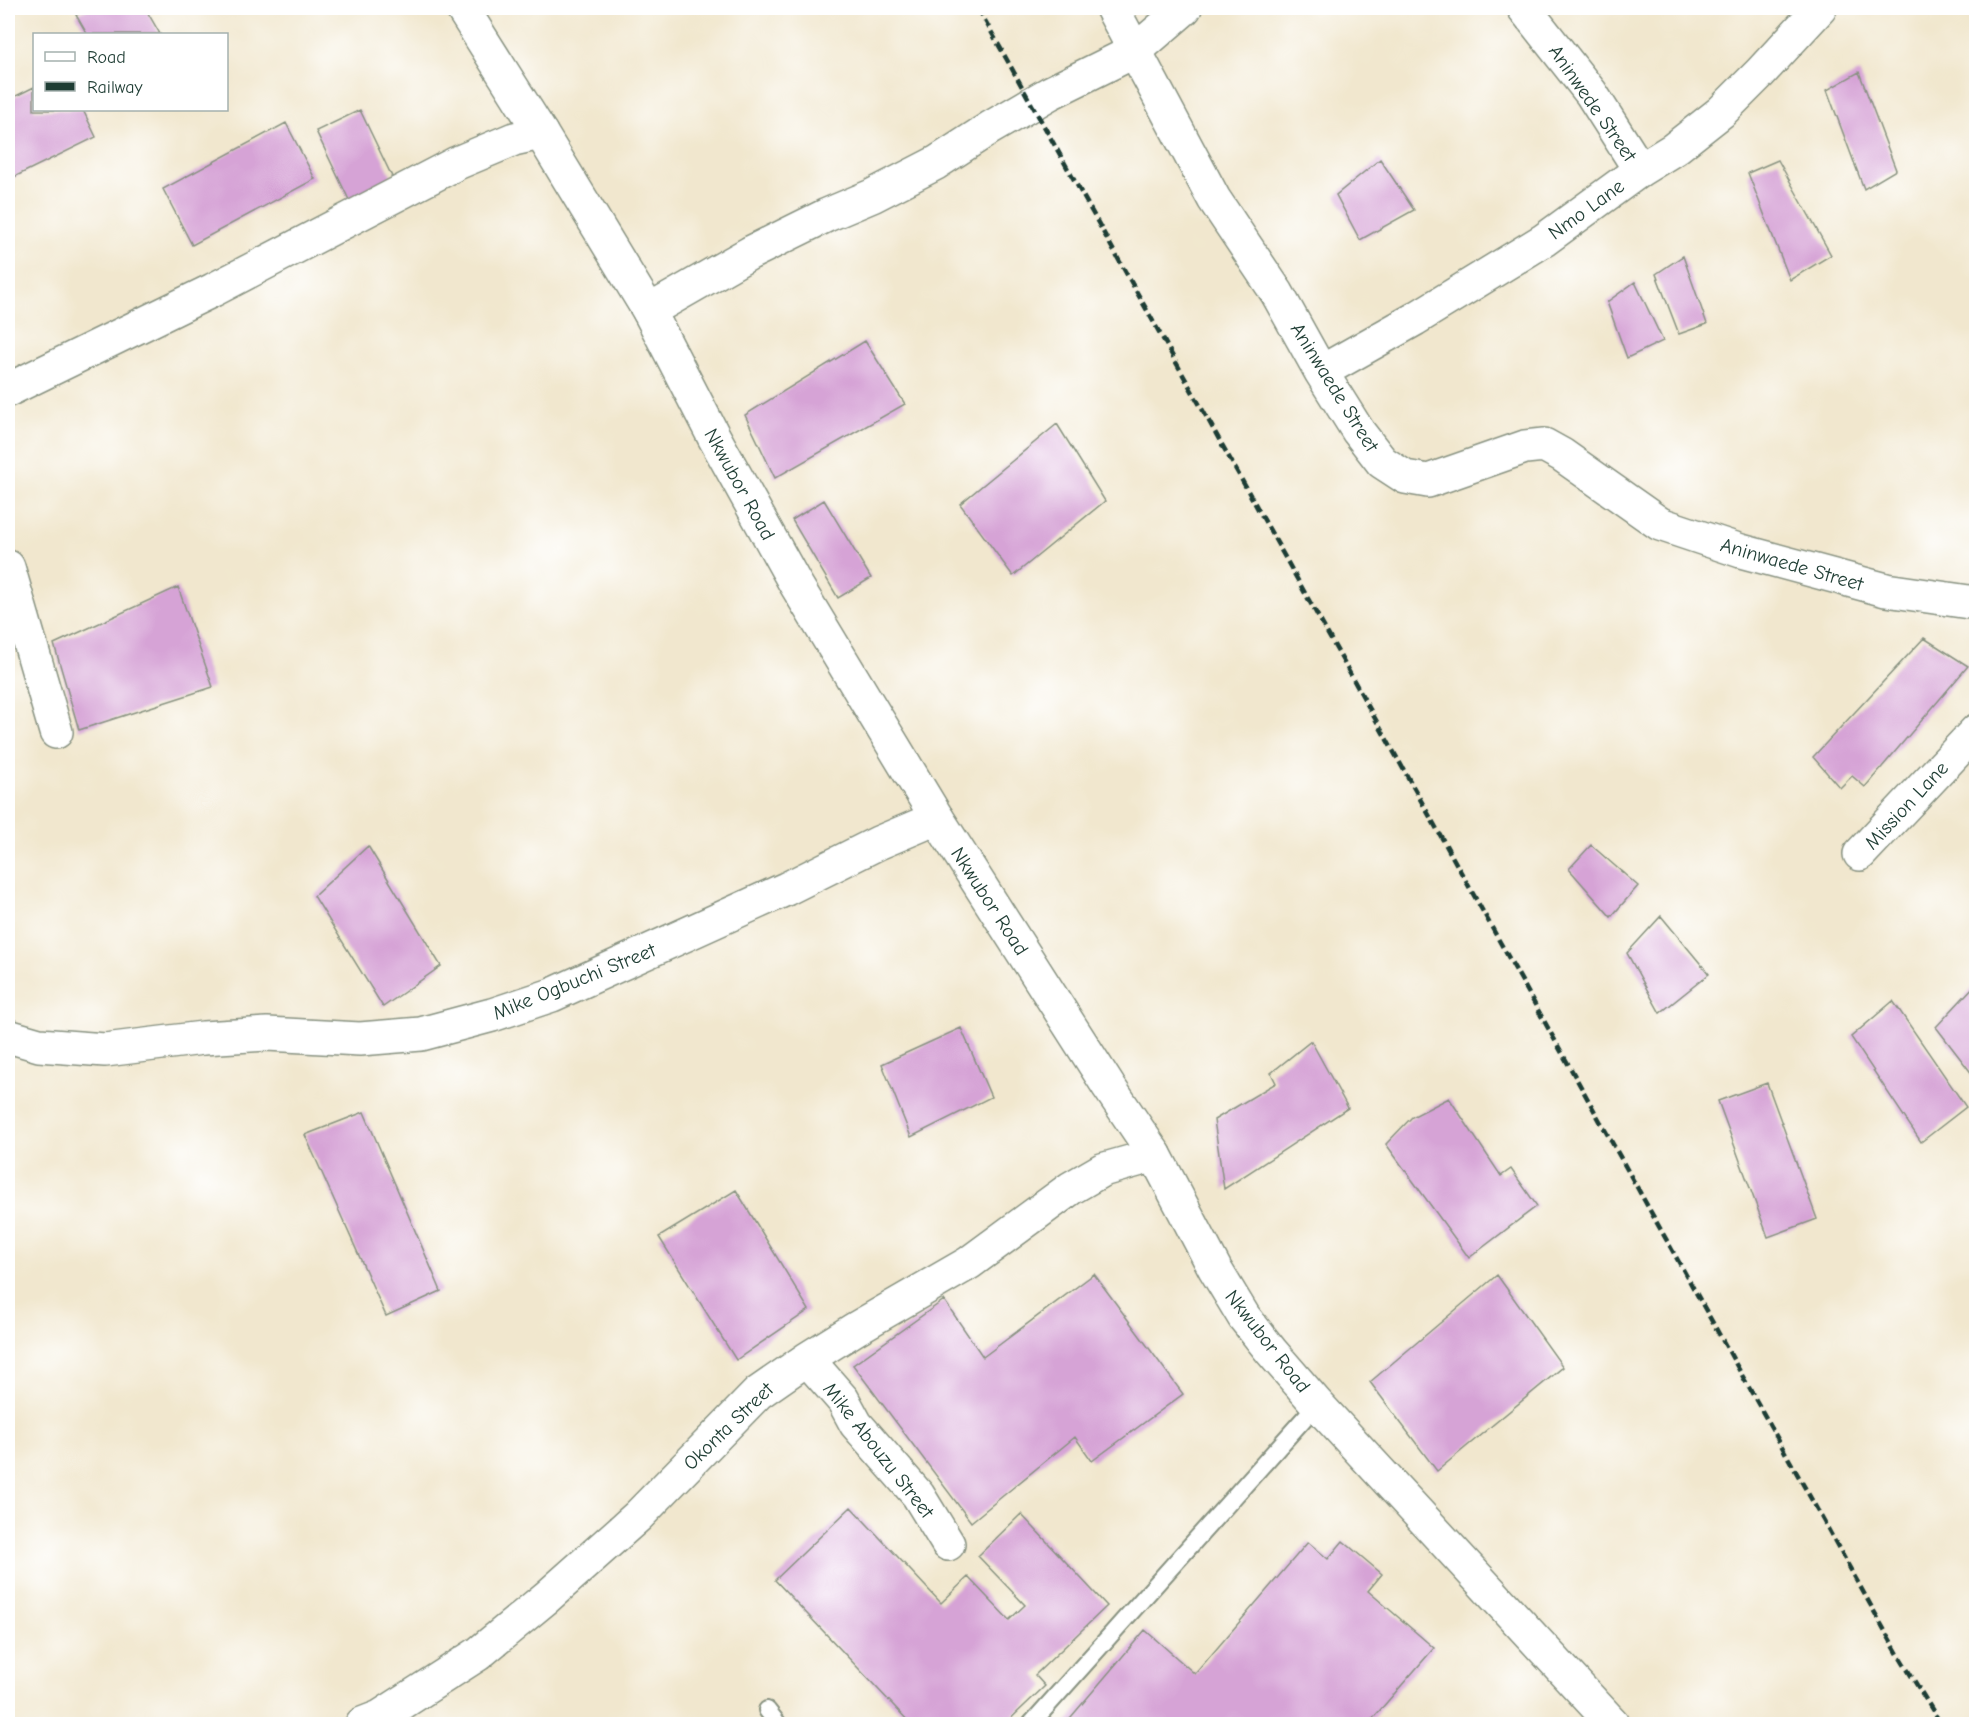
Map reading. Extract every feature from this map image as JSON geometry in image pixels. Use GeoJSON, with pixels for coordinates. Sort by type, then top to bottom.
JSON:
{"type":"FeatureCollection","features":[{"type":"Feature","properties":{"kind":"street","name":"Nkwubor Road"},"geometry":{"type":"LineString","coordinates":[[462,8],[541,132],[649,311],[714,438],[795,583],[937,818],[1155,1155],[1215,1269],[1244,1317],[1317,1404],[1613,1725]]}},
{"type":"Feature","properties":{"kind":"street","name":"Aninwaede Street"},"geometry":{"type":"LineString","coordinates":[[1112,8],[1214,199],[1277,292],[1321,372],[1358,431],[1382,462],[1405,477],[1428,481],[1525,447],[1544,445],[1562,455],[1660,524],[1741,551],[1886,590],[1977,603]]}},
{"type":"Feature","properties":{"kind":"street"},"geometry":{"type":"LineString","coordinates":[[649,311],[750,253],[827,215],[872,196],[936,163],[1050,93],[1135,51],[1185,8]]}},
{"type":"Feature","properties":{"kind":"street","name":"Aninwede Street"},"geometry":{"type":"LineString","coordinates":[[1524,8],[1591,93],[1640,170]]}},
{"type":"Feature","properties":{"kind":"street","name":"Nmo Lane"},"geometry":{"type":"LineString","coordinates":[[1321,372],[1415,319],[1544,240],[1640,170],[1674,149],[1721,112],[1820,8]]}},
{"type":"Feature","properties":{"kind":"street"},"geometry":{"type":"LineString","coordinates":[[8,390],[213,290],[457,163],[506,142],[541,132]]}},
{"type":"Feature","properties":{"kind":"street"},"geometry":{"type":"LineString","coordinates":[[8,567],[56,732]]}},
{"type":"Feature","properties":{"kind":"street","name":"Mission Lane"},"geometry":{"type":"LineString","coordinates":[[1860,854],[1977,731]]}},
{"type":"Feature","properties":{"kind":"street","name":"Mike Ogbuchi Street"},"geometry":{"type":"LineString","coordinates":[[8,1036],[39,1045],[105,1050],[203,1038],[267,1034],[360,1039],[421,1034],[492,1015],[552,994],[937,818]]}},
{"type":"Feature","properties":{"kind":"street","name":"Okonta Street"},"geometry":{"type":"LineString","coordinates":[[362,1725],[380,1717],[478,1654],[593,1558],[638,1516],[758,1393],[807,1359],[897,1303],[969,1263],[1071,1188],[1102,1170],[1155,1155]]}},
{"type":"Feature","properties":{"kind":"street","name":"Mike Abouzu Street"},"geometry":{"type":"LineString","coordinates":[[807,1359],[843,1400],[856,1424],[918,1495],[948,1544]]}},
{"type":"Feature","properties":{"kind":"lane"},"geometry":{"type":"LineString","coordinates":[[1030,1725],[1317,1404]]}},
{"type":"Feature","properties":{"kind":"lane"},"geometry":{"type":"LineString","coordinates":[[767,1710],[778,1725]]}},
{"type":"Feature","properties":{"kind":"building"},"geometry":{"type":"Polygon","coordinates":[[[89,8],[145,8],[159,33],[86,33],[76,15],[89,8]]]}},
{"type":"Feature","properties":{"kind":"building"},"geometry":{"type":"Polygon","coordinates":[[[1859,72],[1896,170],[1864,189],[1827,90],[1859,72]]]}},
{"type":"Feature","properties":{"kind":"building"},"geometry":{"type":"Polygon","coordinates":[[[33,88],[33,111],[83,111],[96,137],[8,180],[8,100],[33,88]]]}},
{"type":"Feature","properties":{"kind":"building"},"geometry":{"type":"Polygon","coordinates":[[[360,110],[395,183],[351,204],[316,131],[360,110]]]}},
{"type":"Feature","properties":{"kind":"building"},"geometry":{"type":"Polygon","coordinates":[[[286,123],[315,179],[192,245],[163,189],[286,123]]]}},
{"type":"Feature","properties":{"kind":"building"},"geometry":{"type":"Polygon","coordinates":[[[1380,159],[1414,210],[1360,240],[1336,195],[1380,159]]]}},
{"type":"Feature","properties":{"kind":"building"},"geometry":{"type":"Polygon","coordinates":[[[1778,160],[1831,255],[1790,280],[1748,173],[1778,160]]]}},
{"type":"Feature","properties":{"kind":"building"},"geometry":{"type":"Polygon","coordinates":[[[1683,256],[1707,324],[1679,334],[1656,274],[1683,256]]]}},
{"type":"Feature","properties":{"kind":"building"},"geometry":{"type":"Polygon","coordinates":[[[1635,282],[1663,341],[1627,358],[1607,302],[1635,282]]]}},
{"type":"Feature","properties":{"kind":"building"},"geometry":{"type":"Polygon","coordinates":[[[865,341],[905,404],[775,478],[745,415],[865,341]]]}},
{"type":"Feature","properties":{"kind":"building"},"geometry":{"type":"Polygon","coordinates":[[[1057,424],[1105,501],[1013,576],[960,504],[1057,424]]]}},
{"type":"Feature","properties":{"kind":"building"},"geometry":{"type":"Polygon","coordinates":[[[824,500],[871,578],[838,598],[792,520],[824,500]]]}},
{"type":"Feature","properties":{"kind":"building"},"geometry":{"type":"Polygon","coordinates":[[[178,587],[213,687],[79,730],[54,644],[178,587]]]}},
{"type":"Feature","properties":{"kind":"building"},"geometry":{"type":"Polygon","coordinates":[[[1924,638],[1968,666],[1865,787],[1852,776],[1840,788],[1813,757],[1924,638]]]}},
{"type":"Feature","properties":{"kind":"building"},"geometry":{"type":"Polygon","coordinates":[[[1591,845],[1638,886],[1611,917],[1569,869],[1591,845]]]}},
{"type":"Feature","properties":{"kind":"building"},"geometry":{"type":"Polygon","coordinates":[[[368,846],[441,966],[383,1007],[314,896],[368,846]]]}},
{"type":"Feature","properties":{"kind":"building"},"geometry":{"type":"Polygon","coordinates":[[[1661,916],[1709,974],[1660,1013],[1627,953],[1661,916]]]}},
{"type":"Feature","properties":{"kind":"building"},"geometry":{"type":"Polygon","coordinates":[[[1976,984],[1976,1079],[1936,1027],[1976,984]]]}},
{"type":"Feature","properties":{"kind":"building"},"geometry":{"type":"Polygon","coordinates":[[[1893,1001],[1966,1107],[1921,1142],[1851,1037],[1893,1001]]]}},
{"type":"Feature","properties":{"kind":"building"},"geometry":{"type":"Polygon","coordinates":[[[961,1028],[991,1097],[911,1137],[882,1064],[961,1028]]]}},
{"type":"Feature","properties":{"kind":"building"},"geometry":{"type":"Polygon","coordinates":[[[1311,1041],[1348,1108],[1224,1189],[1214,1120],[1276,1083],[1271,1073],[1311,1041]]]}},
{"type":"Feature","properties":{"kind":"building"},"geometry":{"type":"Polygon","coordinates":[[[1767,1083],[1817,1219],[1768,1237],[1718,1101],[1767,1083]]]}},
{"type":"Feature","properties":{"kind":"building"},"geometry":{"type":"Polygon","coordinates":[[[1449,1098],[1501,1176],[1511,1169],[1537,1206],[1469,1258],[1386,1144],[1412,1117],[1449,1098]]]}},
{"type":"Feature","properties":{"kind":"building"},"geometry":{"type":"Polygon","coordinates":[[[364,1112],[441,1291],[386,1316],[305,1135],[364,1112]]]}},
{"type":"Feature","properties":{"kind":"building"},"geometry":{"type":"Polygon","coordinates":[[[736,1190],[809,1310],[736,1360],[659,1237],[736,1190]]]}},
{"type":"Feature","properties":{"kind":"building"},"geometry":{"type":"Polygon","coordinates":[[[1094,1274],[1183,1394],[1092,1461],[1075,1437],[971,1522],[853,1365],[944,1300],[983,1357],[1094,1274]]]}},
{"type":"Feature","properties":{"kind":"building"},"geometry":{"type":"Polygon","coordinates":[[[1497,1275],[1563,1367],[1437,1471],[1370,1382],[1497,1275]]]}},
{"type":"Feature","properties":{"kind":"building"},"geometry":{"type":"Polygon","coordinates":[[[851,1507],[941,1603],[968,1577],[1009,1620],[1025,1605],[978,1556],[1021,1514],[1107,1606],[1035,1675],[1045,1686],[1005,1724],[911,1724],[775,1580],[851,1507]]]}},
{"type":"Feature","properties":{"kind":"building"},"geometry":{"type":"Polygon","coordinates":[[[1343,1541],[1382,1574],[1368,1591],[1434,1648],[1368,1724],[1272,1724],[1265,1719],[1260,1724],[1065,1724],[1145,1630],[1195,1674],[1308,1542],[1328,1559],[1343,1541]]]}},
{"type":"Feature","properties":{"kind":"railway"},"geometry":{"type":"LineString","coordinates":[[978,8],[1899,1656],[1941,1724]]}}]}
